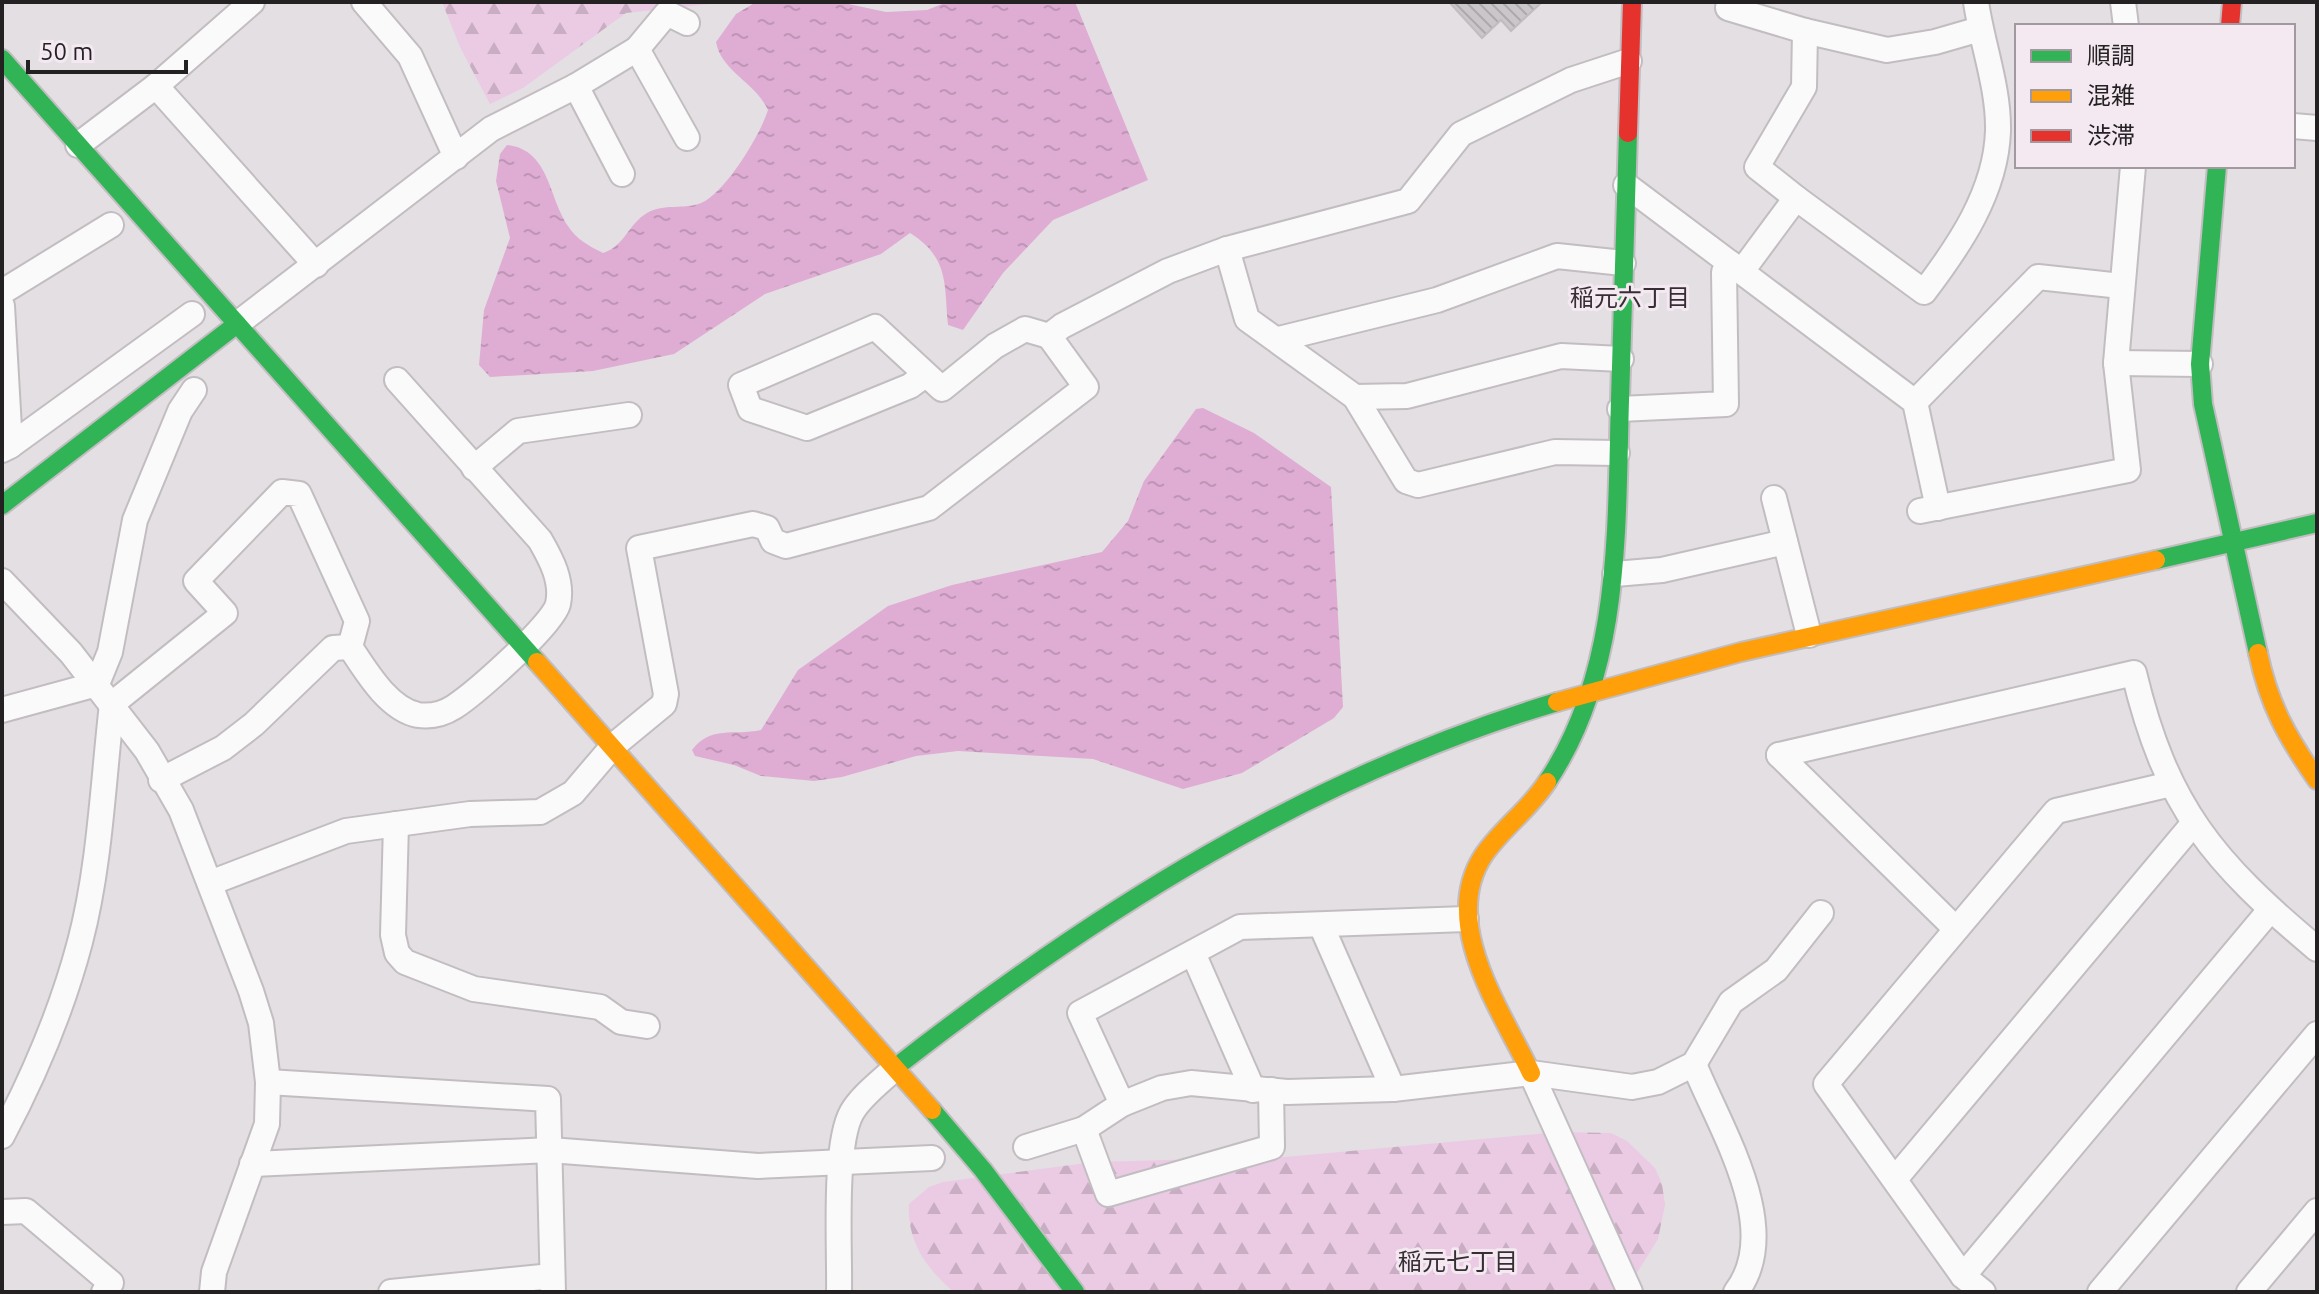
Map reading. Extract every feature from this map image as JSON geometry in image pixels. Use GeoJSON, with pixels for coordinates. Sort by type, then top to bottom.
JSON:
{"type":"FeatureCollection","features":[{"type":"Feature","properties":{"kind":"street"},"geometry":{"type":"LineString","coordinates":[[78,145],[156,86],[252,2]]}},
{"type":"Feature","properties":{"kind":"street"},"geometry":{"type":"LineString","coordinates":[[364,2],[410,56],[456,157]]}},
{"type":"Feature","properties":{"kind":"street"},"geometry":{"type":"LineString","coordinates":[[1630,1292],[1479,962],[1466,919],[1474,872],[1500,834],[1554,778],[1592,692],[1615,574],[1632,2]]}},
{"type":"Feature","properties":{"kind":"street"},"geometry":{"type":"LineString","coordinates":[[1729,2],[1728,8],[1805,31],[1887,50],[1935,42],[1980,29]]}},
{"type":"Feature","properties":{"kind":"street"},"geometry":{"type":"LineString","coordinates":[[1805,31],[1804,87],[1757,167],[1924,292],[1969,227],[1989,178],[1998,132],[1994,93],[1976,2]]}},
{"type":"Feature","properties":{"kind":"street"},"geometry":{"type":"LineString","coordinates":[[2123,2],[2126,24]]}},
{"type":"Feature","properties":{"kind":"street"},"geometry":{"type":"LineString","coordinates":[[2230,24],[2232,2]]}},
{"type":"Feature","properties":{"kind":"street"},"geometry":{"type":"LineString","coordinates":[[2,505],[491,129],[576,86],[637,49],[667,13],[687,23]]}},
{"type":"Feature","properties":{"kind":"street"},"geometry":{"type":"LineString","coordinates":[[637,49],[687,138]]}},
{"type":"Feature","properties":{"kind":"street"},"geometry":{"type":"LineString","coordinates":[[2,59],[896,1067],[983,1170],[1075,1292]]}},
{"type":"Feature","properties":{"kind":"street"},"geometry":{"type":"LineString","coordinates":[[1049,336],[1168,271],[1227,249],[1408,201],[1468,129],[1571,80],[1629,61]]}},
{"type":"Feature","properties":{"kind":"street"},"geometry":{"type":"LineString","coordinates":[[156,86],[316,265]]}},
{"type":"Feature","properties":{"kind":"street"},"geometry":{"type":"LineString","coordinates":[[576,86],[622,174]]}},
{"type":"Feature","properties":{"kind":"street"},"geometry":{"type":"LineString","coordinates":[[2295,126],[2317,128]]}},
{"type":"Feature","properties":{"kind":"street"},"geometry":{"type":"LineString","coordinates":[[1626,185],[1915,402],[1929,510],[2128,470],[2116,363],[2133,168]]}},
{"type":"Feature","properties":{"kind":"street"},"geometry":{"type":"LineString","coordinates":[[2217,168],[2200,364],[2203,404],[2265,685],[2282,729],[2317,780]]}},
{"type":"Feature","properties":{"kind":"street"},"geometry":{"type":"LineString","coordinates":[[1620,409],[1726,404],[1724,272],[1736,267],[1796,198]]}},
{"type":"Feature","properties":{"kind":"street"},"geometry":{"type":"LineString","coordinates":[[2,292],[111,225]]}},
{"type":"Feature","properties":{"kind":"street"},"geometry":{"type":"LineString","coordinates":[[1227,249],[1247,319],[1279,339],[1355,397],[1406,481],[1418,485],[1555,452],[1617,453]]}},
{"type":"Feature","properties":{"kind":"street"},"geometry":{"type":"LineString","coordinates":[[1279,339],[1437,300],[1557,256],[1623,263]]}},
{"type":"Feature","properties":{"kind":"street"},"geometry":{"type":"LineString","coordinates":[[1915,402],[2038,277],[2121,286]]}},
{"type":"Feature","properties":{"kind":"street"},"geometry":{"type":"LineString","coordinates":[[2,306],[6,448]]}},
{"type":"Feature","properties":{"kind":"street"},"geometry":{"type":"LineString","coordinates":[[6,448],[192,314]]}},
{"type":"Feature","properties":{"kind":"street"},"geometry":{"type":"LineString","coordinates":[[210,883],[346,831],[470,814],[540,812],[573,793],[613,746],[664,704],[666,694],[639,548],[753,524],[767,528],[773,541],[786,546],[929,508],[1086,387],[1049,336],[1025,329],[995,346],[942,389],[875,327],[741,385],[750,409],[807,428],[910,386],[925,375]]}},
{"type":"Feature","properties":{"kind":"street"},"geometry":{"type":"LineString","coordinates":[[1355,397],[1407,396],[1561,356],[1621,359]]}},
{"type":"Feature","properties":{"kind":"street"},"geometry":{"type":"LineString","coordinates":[[2116,363],[2200,364]]}},
{"type":"Feature","properties":{"kind":"street"},"geometry":{"type":"LineString","coordinates":[[350,647],[398,706],[417,715],[437,715],[453,707],[523,646],[558,606],[559,587],[553,563],[540,540],[397,380]]}},
{"type":"Feature","properties":{"kind":"street"},"geometry":{"type":"LineString","coordinates":[[97,684],[110,652],[135,520],[180,411],[194,390]]}},
{"type":"Feature","properties":{"kind":"street"},"geometry":{"type":"LineString","coordinates":[[474,468],[518,431],[629,415]]}},
{"type":"Feature","properties":{"kind":"street"},"geometry":{"type":"LineString","coordinates":[[2,1136],[49,1038],[81,940],[112,704],[225,613],[196,581],[282,492],[299,494],[357,621],[350,647]]}},
{"type":"Feature","properties":{"kind":"street"},"geometry":{"type":"LineString","coordinates":[[1774,498],[1809,635]]}},
{"type":"Feature","properties":{"kind":"street"},"geometry":{"type":"LineString","coordinates":[[839,1292],[841,1165],[853,1111],[896,1067],[1053,948],[1257,827],[1417,751],[1592,692],[1809,635],[2317,523]]}},
{"type":"Feature","properties":{"kind":"street"},"geometry":{"type":"LineString","coordinates":[[1615,574],[1662,570],[1785,542]]}},
{"type":"Feature","properties":{"kind":"street"},"geometry":{"type":"LineString","coordinates":[[2,581],[97,684],[147,751],[181,810],[261,1023],[268,1082],[267,1124],[214,1272],[212,1292]]}},
{"type":"Feature","properties":{"kind":"street"},"geometry":{"type":"LineString","coordinates":[[161,780],[223,748],[254,724],[333,648],[350,647]]}},
{"type":"Feature","properties":{"kind":"street"},"geometry":{"type":"LineString","coordinates":[[1956,929],[1779,755],[2134,673],[2149,735],[2193,824],[2231,872],[2317,949]]}},
{"type":"Feature","properties":{"kind":"street"},"geometry":{"type":"LineString","coordinates":[[2,710],[97,684]]}},
{"type":"Feature","properties":{"kind":"street"},"geometry":{"type":"LineString","coordinates":[[1983,1292],[1963,1276],[1826,1084],[2056,811],[2171,784]]}},
{"type":"Feature","properties":{"kind":"street"},"geometry":{"type":"LineString","coordinates":[[396,824],[393,935],[397,953],[405,962],[474,989],[600,1007],[621,1022],[647,1026]]}},
{"type":"Feature","properties":{"kind":"street"},"geometry":{"type":"LineString","coordinates":[[1895,1179],[2193,824]]}},
{"type":"Feature","properties":{"kind":"street"},"geometry":{"type":"LineString","coordinates":[[1963,1276],[2270,910]]}},
{"type":"Feature","properties":{"kind":"street"},"geometry":{"type":"LineString","coordinates":[[1026,1147],[1084,1129],[1122,1104],[1162,1088],[1191,1083],[1262,1090],[1393,1089],[1531,1073],[1632,1087],[1658,1082],[1694,1064],[1731,1002],[1776,970],[1821,913]]}},
{"type":"Feature","properties":{"kind":"street"},"geometry":{"type":"LineString","coordinates":[[1122,1104],[1080,1013],[1240,927],[1466,919]]}},
{"type":"Feature","properties":{"kind":"street"},"geometry":{"type":"LineString","coordinates":[[1321,925],[1393,1089]]}},
{"type":"Feature","properties":{"kind":"street"},"geometry":{"type":"LineString","coordinates":[[1084,1129],[1108,1194],[1272,1147],[1262,1090],[1193,953]]}},
{"type":"Feature","properties":{"kind":"street"},"geometry":{"type":"LineString","coordinates":[[2100,1292],[2317,1034]]}},
{"type":"Feature","properties":{"kind":"street"},"geometry":{"type":"LineString","coordinates":[[1694,1064],[1748,1194],[1755,1225],[1752,1262],[1736,1292]]}},
{"type":"Feature","properties":{"kind":"street"},"geometry":{"type":"LineString","coordinates":[[268,1082],[548,1099],[552,1284],[391,1292]]}},
{"type":"Feature","properties":{"kind":"street"},"geometry":{"type":"LineString","coordinates":[[252,1164],[550,1150],[758,1166],[841,1165],[932,1158]]}},
{"type":"Feature","properties":{"kind":"street"},"geometry":{"type":"LineString","coordinates":[[2,1212],[26,1211],[111,1283],[104,1292]]}},
{"type":"Feature","properties":{"kind":"street"},"geometry":{"type":"LineString","coordinates":[[2249,1292],[2317,1211]]}},
{"type":"Feature","properties":{"kind":"green space"},"geometry":{"type":"Polygon","coordinates":[[[442,2],[728,2],[626,13],[523,88],[490,104],[460,47],[442,2]]]}},
{"type":"Feature","properties":{"kind":"green space"},"geometry":{"type":"Polygon","coordinates":[[[1560,1132],[1611,1133],[1627,1141],[1655,1168],[1662,1184],[1665,1205],[1658,1239],[1625,1292],[954,1292],[920,1253],[909,1218],[909,1204],[929,1187],[943,1182],[1094,1162],[1285,1157],[1560,1132]]]}},
{"type":"Feature","properties":{"kind":"water"},"geometry":{"type":"Polygon","coordinates":[[[756,2],[839,2],[886,12],[927,10],[947,2],[1075,2],[1148,180],[1053,220],[1003,273],[963,330],[948,325],[945,285],[939,263],[932,252],[910,233],[881,254],[765,294],[674,354],[593,371],[490,377],[479,365],[484,310],[510,238],[496,181],[500,154],[507,145],[532,156],[546,176],[571,231],[603,253],[616,245],[647,213],[660,208],[701,203],[721,187],[741,162],[768,110],[756,92],[731,69],[716,42],[736,14],[756,2]]]}},
{"type":"Feature","properties":{"kind":"water"},"geometry":{"type":"Polygon","coordinates":[[[1203,408],[1254,433],[1331,487],[1343,707],[1334,718],[1242,773],[1183,789],[1093,759],[958,751],[916,756],[842,777],[814,781],[761,776],[734,765],[695,756],[692,750],[707,737],[761,730],[798,670],[888,606],[952,585],[1102,552],[1128,521],[1144,481],[1196,409],[1203,408]]]}},
{"type":"Feature","properties":{"kind":"building"},"geometry":{"type":"Polygon","coordinates":[[[1449,2],[1542,2],[1511,31],[1501,20],[1482,38],[1449,2]]]}},
{"type":"Feature","properties":{"kind":"traffic: fast"},"geometry":{"type":"LineString","coordinates":[[2,59],[537,662]]}},
{"type":"Feature","properties":{"kind":"traffic: fast"},"geometry":{"type":"LineString","coordinates":[[1547,782],[1572,739],[1589,693],[1602,646],[1610,598],[1617,499],[1628,133]]}},
{"type":"Feature","properties":{"kind":"traffic: fast"},"geometry":{"type":"LineString","coordinates":[[2217,168],[2200,364],[2203,404],[2258,653]]}},
{"type":"Feature","properties":{"kind":"traffic: fast"},"geometry":{"type":"LineString","coordinates":[[2,505],[237,324]]}},
{"type":"Feature","properties":{"kind":"traffic: fast"},"geometry":{"type":"LineString","coordinates":[[2156,560],[2317,523]]}},
{"type":"Feature","properties":{"kind":"traffic: fast"},"geometry":{"type":"LineString","coordinates":[[896,1067],[1049,954],[1210,853],[1293,808],[1378,768],[1466,732],[1557,702]]}},
{"type":"Feature","properties":{"kind":"traffic: fast"},"geometry":{"type":"LineString","coordinates":[[932,1110],[983,1170],[1075,1292]]}},
{"type":"Feature","properties":{"kind":"traffic: slow"},"geometry":{"type":"LineString","coordinates":[[1557,702],[1741,652],[2156,560]]}},
{"type":"Feature","properties":{"kind":"traffic: slow"},"geometry":{"type":"LineString","coordinates":[[2258,653],[2280,720],[2317,780]]}},
{"type":"Feature","properties":{"kind":"traffic: slow"},"geometry":{"type":"LineString","coordinates":[[537,662],[932,1110]]}},
{"type":"Feature","properties":{"kind":"traffic: slow"},"geometry":{"type":"LineString","coordinates":[[1531,1073],[1480,967],[1471,938],[1468,910],[1471,882],[1483,856],[1547,782]]}},
{"type":"Feature","properties":{"kind":"traffic: jam"},"geometry":{"type":"LineString","coordinates":[[1628,133],[1632,2]]}},
{"type":"Feature","properties":{"kind":"traffic: jam"},"geometry":{"type":"LineString","coordinates":[[2230,24],[2232,2]]}},
{"type":"Feature","properties":{"kind":"district","name":"稲元六丁目"},"geometry":{"type":"Point","coordinates":[1630,297]}},
{"type":"Feature","properties":{"kind":"district","name":"稲元七丁目"},"geometry":{"type":"Point","coordinates":[1458,1261]}}]}
